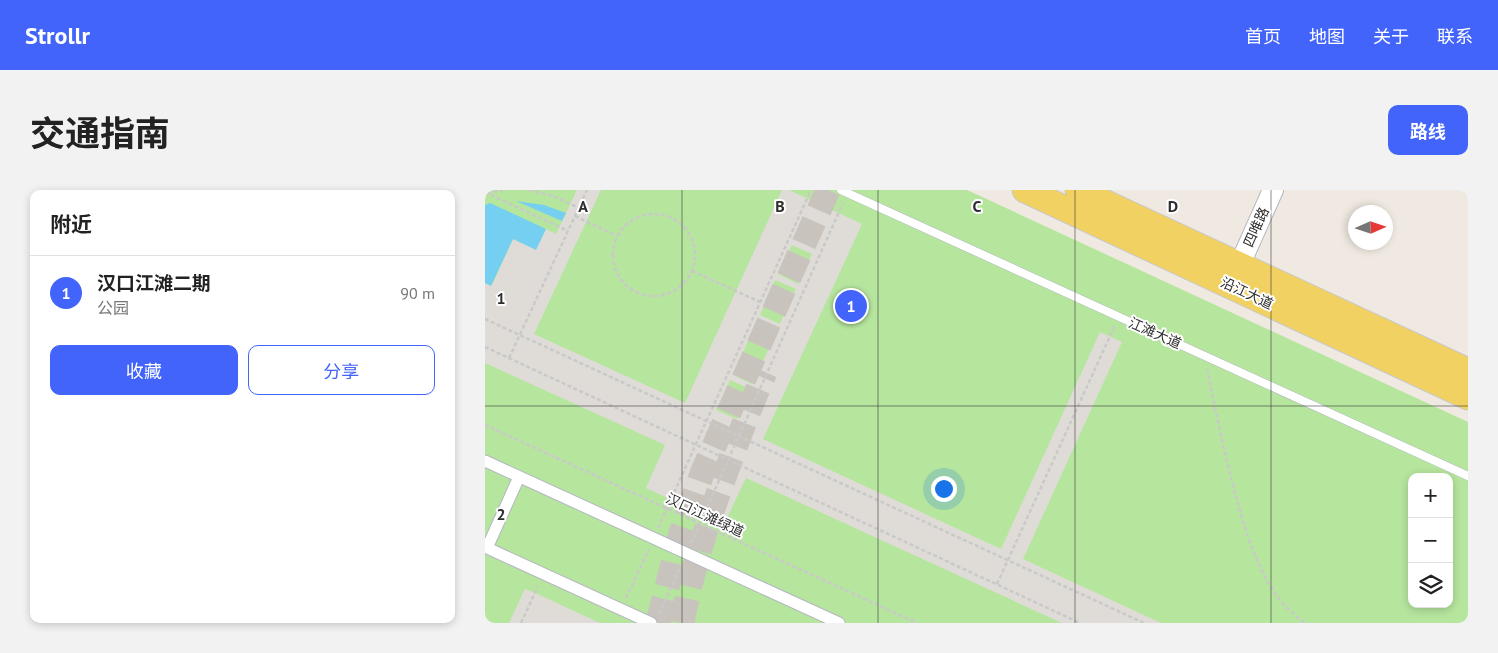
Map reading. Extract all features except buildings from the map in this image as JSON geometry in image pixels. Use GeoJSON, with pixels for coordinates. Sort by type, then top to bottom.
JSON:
{"type":"FeatureCollection","features":[{"type":"Feature","properties":{"kind":"main road","name":"沿江大道"},"geometry":{"type":"LineString","coordinates":[[1025,190],[1468,397]]}},
{"type":"Feature","properties":{"kind":"main road","name":"沿江大道"},"geometry":{"type":"LineString","coordinates":[[1078,190],[1468,371]]}},
{"type":"Feature","properties":{"kind":"street","name":"四唯路"},"geometry":{"type":"LineString","coordinates":[[1240,264],[1273,190]]}},
{"type":"Feature","properties":{"kind":"street"},"geometry":{"type":"LineString","coordinates":[[485,461],[827,620],[839,623]]}},
{"type":"Feature","properties":{"kind":"street"},"geometry":{"type":"LineString","coordinates":[[519,477],[486,547],[651,623]]}},
{"type":"Feature","properties":{"kind":"lane","name":"江滩大道"},"geometry":{"type":"LineString","coordinates":[[844,192],[1468,476]]}},
{"type":"Feature","properties":{"kind":"path"},"geometry":{"type":"LineString","coordinates":[[485,193],[503,190]]}},
{"type":"Feature","properties":{"kind":"path"},"geometry":{"type":"LineString","coordinates":[[529,190],[553,196],[579,208]]}},
{"type":"Feature","properties":{"kind":"path"},"geometry":{"type":"LineString","coordinates":[[509,358],[587,190]]}},
{"type":"Feature","properties":{"kind":"path"},"geometry":{"type":"LineString","coordinates":[[621,609],[811,190]]}},
{"type":"Feature","properties":{"kind":"path"},"geometry":{"type":"LineString","coordinates":[[659,614],[739,436],[844,192]]}},
{"type":"Feature","properties":{"kind":"path"},"geometry":{"type":"LineString","coordinates":[[485,193],[568,231]]}},
{"type":"Feature","properties":{"kind":"path"},"geometry":{"type":"LineString","coordinates":[[657,214],[675,219],[682,224],[692,239],[695,256],[692,271],[682,286],[665,295],[646,296],[636,293],[621,280],[616,272],[613,253],[617,236],[631,220],[639,216],[657,214]]}},
{"type":"Feature","properties":{"kind":"path"},"geometry":{"type":"LineString","coordinates":[[575,216],[617,236]]}},
{"type":"Feature","properties":{"kind":"path"},"geometry":{"type":"LineString","coordinates":[[692,271],[760,302]]}},
{"type":"Feature","properties":{"kind":"path"},"geometry":{"type":"LineString","coordinates":[[997,585],[1119,317]]}},
{"type":"Feature","properties":{"kind":"path"},"geometry":{"type":"LineString","coordinates":[[485,319],[1144,623]]}},
{"type":"Feature","properties":{"kind":"path"},"geometry":{"type":"LineString","coordinates":[[485,346],[1080,623]]}},
{"type":"Feature","properties":{"kind":"path"},"geometry":{"type":"LineString","coordinates":[[1204,355],[1233,483],[1251,543],[1264,575],[1276,595],[1304,623]]}},
{"type":"Feature","properties":{"kind":"path","name":"汉口江滩绿道"},"geometry":{"type":"LineString","coordinates":[[485,424],[917,623]]}},
{"type":"Feature","properties":{"kind":"path"},"geometry":{"type":"LineString","coordinates":[[521,623],[543,574]]}},
{"type":"Feature","properties":{"kind":"green space"},"geometry":{"type":"Polygon","coordinates":[[[485,190],[967,190],[1468,422],[1468,623],[485,623],[485,190]]]}},
{"type":"Feature","properties":{"kind":"shaded area"},"geometry":{"type":"Polygon","coordinates":[[[577,190],[601,190],[534,334],[685,403],[782,190],[789,190],[862,224],[763,439],[1001,549],[1100,332],[1122,342],[1023,559],[1161,623],[1062,623],[746,478],[724,524],[646,488],[665,445],[485,363],[485,283],[492,285],[513,239],[536,249],[546,229],[556,234],[577,190]],[[792,245],[787,255],[807,264],[812,254],[792,245]],[[785,259],[778,274],[798,284],[805,268],[785,259]],[[775,280],[769,295],[789,304],[796,289],[775,280]],[[767,299],[760,315],[780,324],[787,308],[767,299]],[[757,319],[751,334],[771,344],[778,329],[757,319]],[[749,339],[742,354],[762,363],[769,348],[749,339]],[[739,359],[733,375],[752,384],[759,369],[739,359]],[[730,380],[723,395],[743,404],[750,389],[730,380]],[[721,400],[716,410],[737,419],[741,409],[721,400]]]}},
{"type":"Feature","properties":{"kind":"shaded area"},"geometry":{"type":"Polygon","coordinates":[[[525,589],[535,593],[600,623],[509,623],[525,589]]]}},
{"type":"Feature","properties":{"kind":"water"},"geometry":{"type":"Polygon","coordinates":[[[516,201],[544,205],[566,213],[562,221],[516,201]]]}},
{"type":"Feature","properties":{"kind":"water"},"geometry":{"type":"Polygon","coordinates":[[[490,203],[546,229],[536,250],[513,239],[491,286],[485,283],[485,205],[490,203]]]}},
{"type":"Feature","properties":{"kind":"tunnel"},"geometry":{"type":"LineString","coordinates":[[658,623],[680,536],[703,471],[828,190]]}},
{"type":"Feature","properties":{"kind":"tunnel"},"geometry":{"type":"LineString","coordinates":[[682,623],[696,561],[709,521],[738,439],[765,372]]}},
{"type":"Feature","properties":{"kind":"place","name":"汉口江滩二期"},"geometry":{"type":"Point","coordinates":[851,306]}}]}
